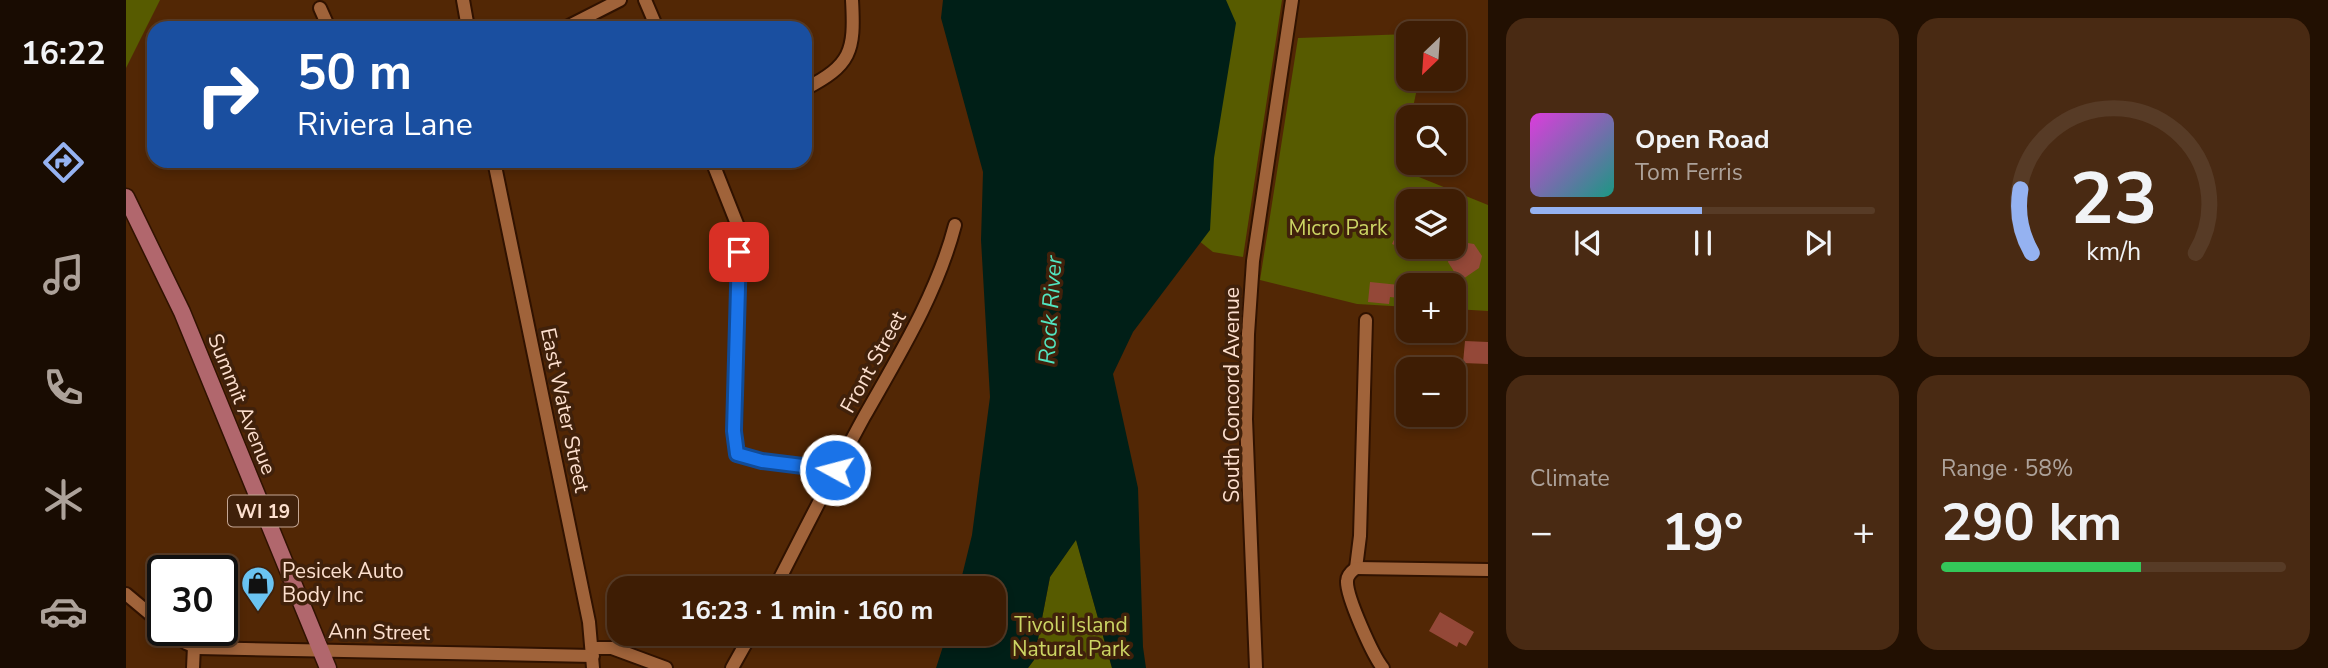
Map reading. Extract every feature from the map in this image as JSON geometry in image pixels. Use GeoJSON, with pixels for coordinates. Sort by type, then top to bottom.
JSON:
{"type":"FeatureCollection","features":[{"type":"Feature","properties":{"kind":"main road","name":"Summit Avenue"},"geometry":{"type":"LineString","coordinates":[[126,197],[182,312],[328,668]]}},
{"type":"Feature","properties":{"kind":"street"},"geometry":{"type":"LineString","coordinates":[[463,0],[467,21]]}},
{"type":"Feature","properties":{"kind":"street"},"geometry":{"type":"LineString","coordinates":[[579,21],[620,0]]}},
{"type":"Feature","properties":{"kind":"street"},"geometry":{"type":"LineString","coordinates":[[645,0],[654,21]]}},
{"type":"Feature","properties":{"kind":"street"},"geometry":{"type":"LineString","coordinates":[[812,85],[833,74],[847,54],[853,32],[852,0]]}},
{"type":"Feature","properties":{"kind":"street","name":"South Concord Avenue"},"geometry":{"type":"LineString","coordinates":[[1256,668],[1246,419],[1250,298],[1292,0]]}},
{"type":"Feature","properties":{"kind":"street"},"geometry":{"type":"LineString","coordinates":[[320,8],[326,21]]}},
{"type":"Feature","properties":{"kind":"street","name":"East Water Street"},"geometry":{"type":"LineString","coordinates":[[495,168],[589,622],[592,657]]}},
{"type":"Feature","properties":{"kind":"street"},"geometry":{"type":"LineString","coordinates":[[715,168],[739,229],[734,431],[737,454],[762,461],[835,470]]}},
{"type":"Feature","properties":{"kind":"street","name":"Front Street"},"geometry":{"type":"LineString","coordinates":[[781,576],[835,470],[918,321],[939,277],[956,225]]}},
{"type":"Feature","properties":{"kind":"street"},"geometry":{"type":"LineString","coordinates":[[1356,568],[1360,536],[1366,320]]}},
{"type":"Feature","properties":{"kind":"street"},"geometry":{"type":"LineString","coordinates":[[1383,668],[1373,653],[1351,598],[1347,581],[1350,573],[1356,568],[1488,570]]}},
{"type":"Feature","properties":{"kind":"street"},"geometry":{"type":"LineString","coordinates":[[126,594],[147,612]]}},
{"type":"Feature","properties":{"kind":"street"},"geometry":{"type":"LineString","coordinates":[[193,668],[194,646]]}},
{"type":"Feature","properties":{"kind":"street","name":"Ann Street"},"geometry":{"type":"LineString","coordinates":[[194,646],[592,657],[612,648],[666,668]]}},
{"type":"Feature","properties":{"kind":"street"},"geometry":{"type":"LineString","coordinates":[[732,668],[744,646]]}},
{"type":"Feature","properties":{"kind":"green space"},"geometry":{"type":"Polygon","coordinates":[[[126,0],[160,0],[150,21],[147,21],[126,68],[126,0]]]}},
{"type":"Feature","properties":{"kind":"green space","name":"Micro Park"},"geometry":{"type":"Polygon","coordinates":[[[1180,0],[1282,0],[1243,257],[1213,252],[1189,233],[1180,0]]]}},
{"type":"Feature","properties":{"kind":"green space","name":"Micro Park"},"geometry":{"type":"Polygon","coordinates":[[[1396,34],[1396,91],[1416,91],[1414,105],[1396,105],[1396,175],[1414,175],[1449,189],[1396,189],[1396,259],[1466,259],[1466,196],[1488,205],[1488,311],[1466,310],[1466,273],[1396,273],[1396,306],[1357,304],[1260,280],[1298,38],[1396,34]]]}},
{"type":"Feature","properties":{"kind":"green space","name":"Tivoli Island Natural Park"},"geometry":{"type":"Polygon","coordinates":[[[1076,539],[1112,668],[1028,668],[1034,660],[1050,577],[1076,539]]]}},
{"type":"Feature","properties":{"kind":"water","name":"Rock River"},"geometry":{"type":"Polygon","coordinates":[[[943,0],[1226,0],[1236,23],[1214,158],[1210,230],[1133,332],[1113,374],[1138,488],[1146,668],[1112,668],[1076,540],[1050,577],[1034,660],[1028,668],[936,668],[943,646],[1006,646],[1006,576],[962,576],[972,535],[990,397],[981,240],[983,172],[941,18],[943,0]]]}},
{"type":"Feature","properties":{"kind":"building"},"geometry":{"type":"Polygon","coordinates":[[[1466,243],[1474,244],[1482,256],[1479,268],[1466,277],[1466,273],[1455,273],[1448,259],[1466,259],[1466,243]]]}},
{"type":"Feature","properties":{"kind":"building"},"geometry":{"type":"Polygon","coordinates":[[[1370,282],[1396,285],[1396,298],[1390,297],[1389,304],[1368,302],[1370,282]]]}},
{"type":"Feature","properties":{"kind":"building"},"geometry":{"type":"Polygon","coordinates":[[[1466,341],[1488,342],[1488,364],[1466,363],[1466,357],[1464,357],[1466,341]]]}},
{"type":"Feature","properties":{"kind":"building"},"geometry":{"type":"Polygon","coordinates":[[[1440,612],[1474,632],[1466,646],[1459,642],[1457,647],[1429,631],[1440,612]]]}},
{"type":"Feature","properties":{"kind":"place","name":"Pesicek Auto Body Inc"},"geometry":{"type":"Point","coordinates":[258,613]}},
{"type":"Feature","properties":{"kind":"route"},"geometry":{"type":"LineString","coordinates":[[739,252],[734,431],[737,454],[762,461],[835,470]]}}]}
